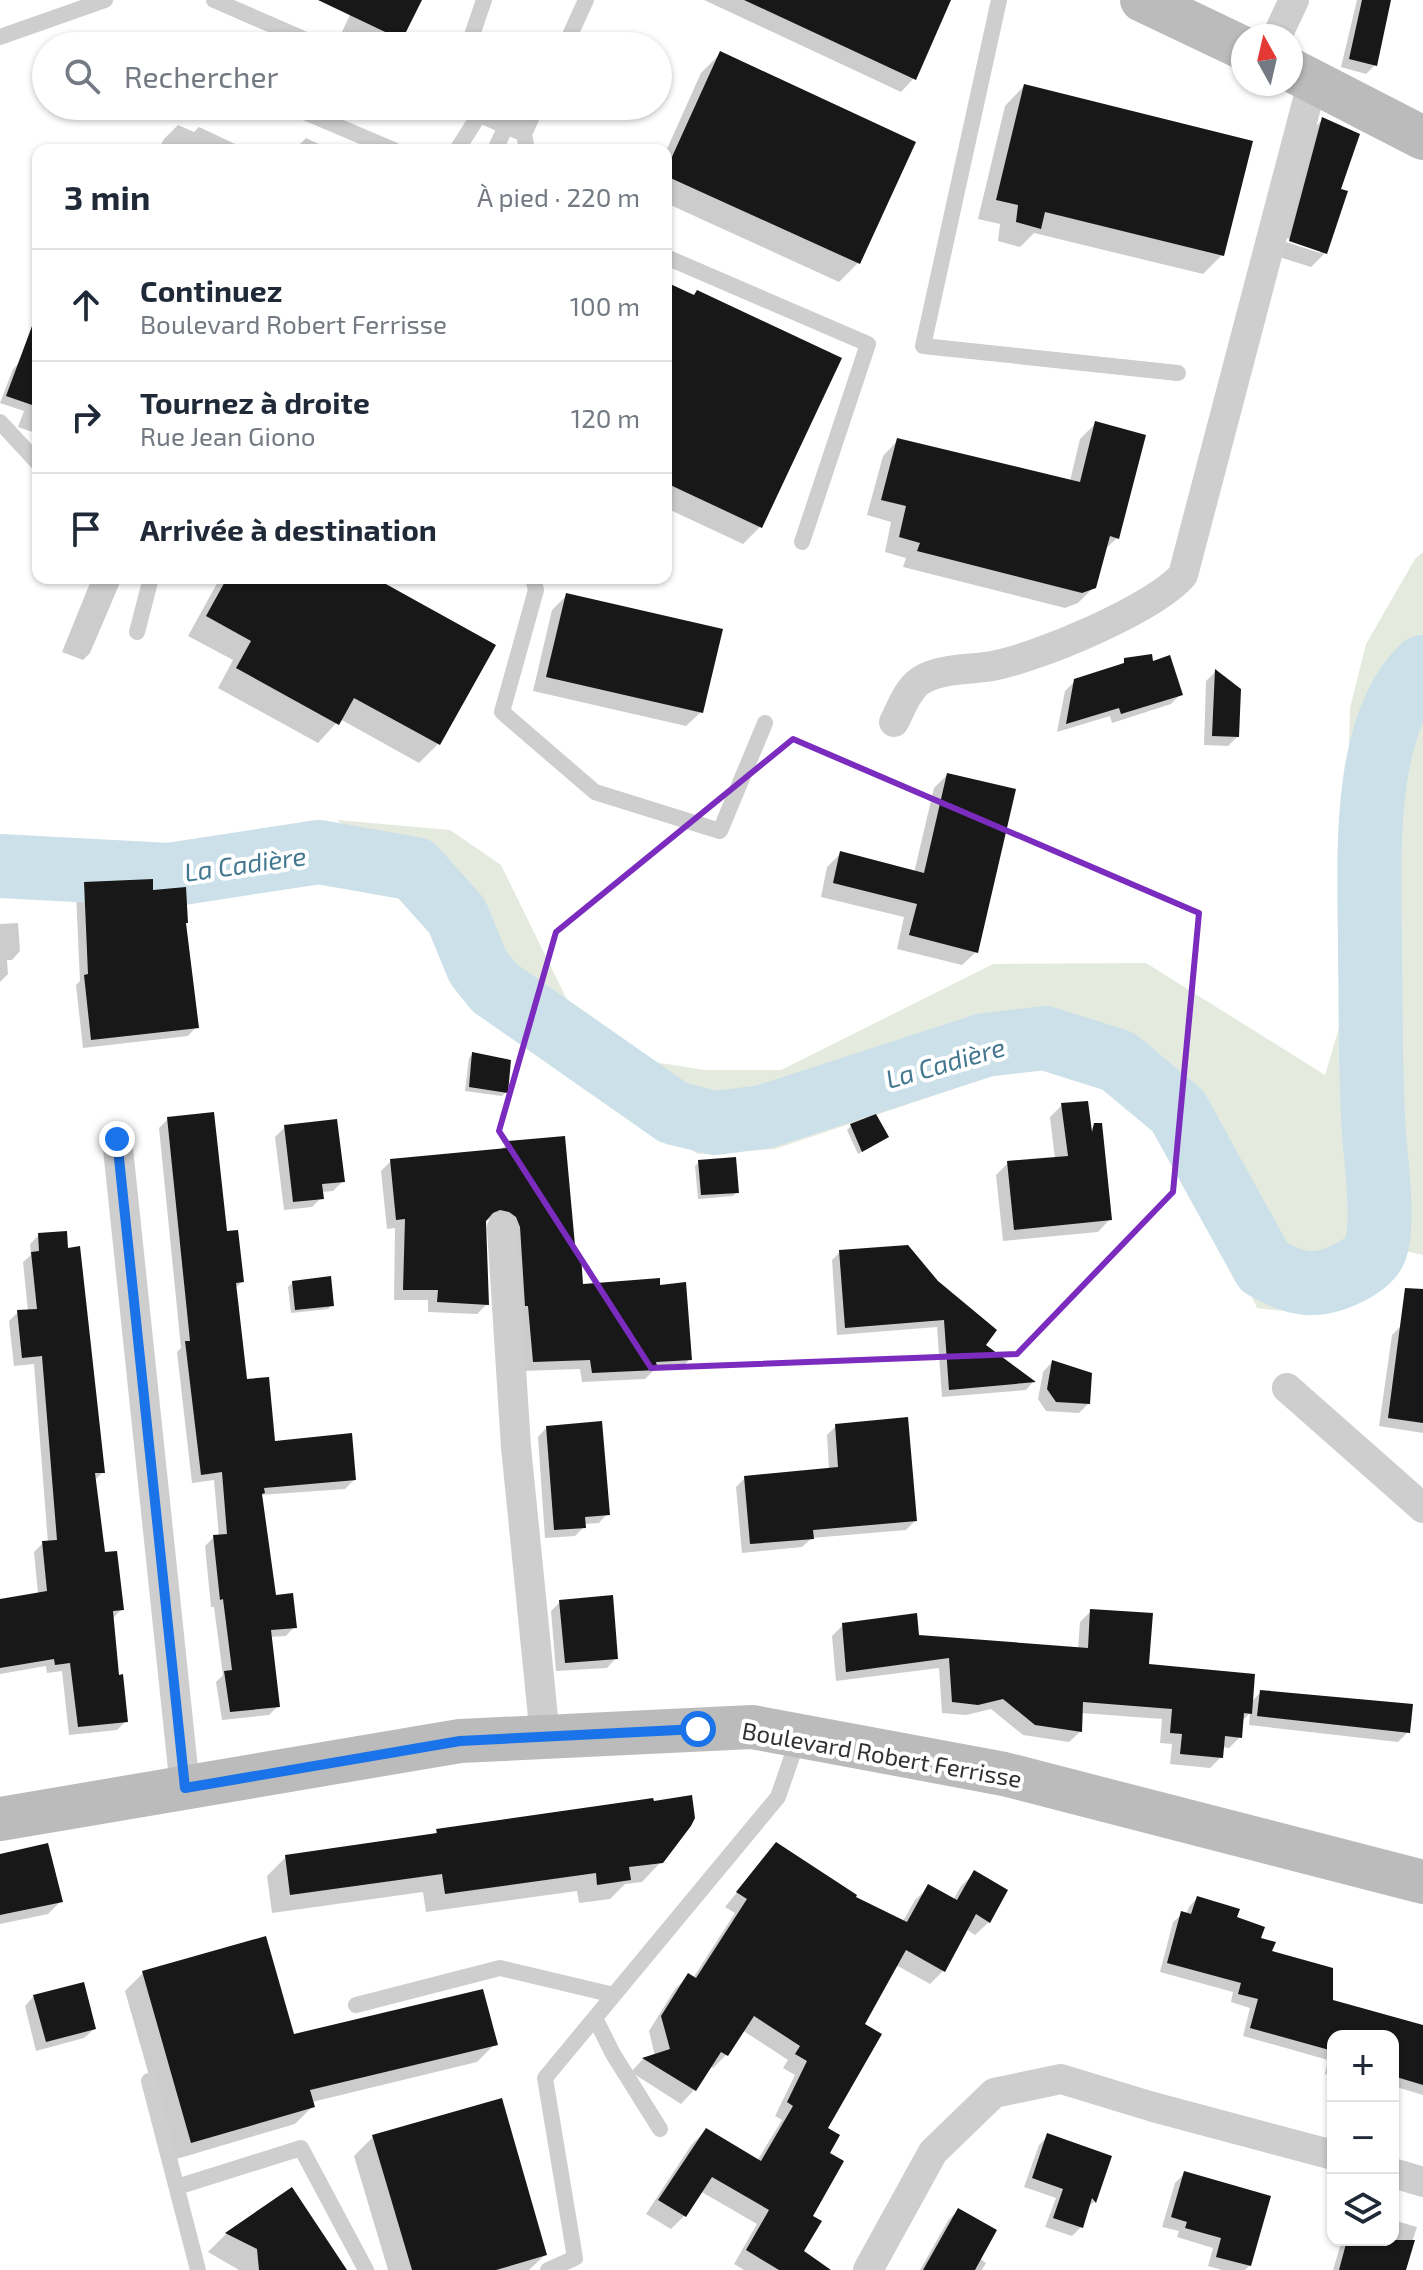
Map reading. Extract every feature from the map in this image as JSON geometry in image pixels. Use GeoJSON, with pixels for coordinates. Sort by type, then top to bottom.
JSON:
{"type":"FeatureCollection","features":[{"type":"Feature","properties":{"kind":"main road"},"geometry":{"type":"LineString","coordinates":[[1142,0],[1231,42]]}},
{"type":"Feature","properties":{"kind":"main road"},"geometry":{"type":"LineString","coordinates":[[1303,76],[1423,138]]}},
{"type":"Feature","properties":{"kind":"main road","name":"Boulevard Robert Ferrisse"},"geometry":{"type":"LineString","coordinates":[[0,1819],[460,1741],[752,1727],[1004,1774],[1423,1882]]}},
{"type":"Feature","properties":{"kind":"street"},"geometry":{"type":"LineString","coordinates":[[1283,24],[1294,0]]}},
{"type":"Feature","properties":{"kind":"street"},"geometry":{"type":"LineString","coordinates":[[894,722],[909,693],[920,681],[1044,652],[1154,600],[1173,587],[1183,575],[1297,96]]}},
{"type":"Feature","properties":{"kind":"street"},"geometry":{"type":"LineString","coordinates":[[117,1139],[185,1788]]}},
{"type":"Feature","properties":{"kind":"street"},"geometry":{"type":"LineString","coordinates":[[502,1228],[516,1447],[545,1737]]}},
{"type":"Feature","properties":{"kind":"street"},"geometry":{"type":"LineString","coordinates":[[1287,1388],[1423,1508]]}},
{"type":"Feature","properties":{"kind":"street"},"geometry":{"type":"LineString","coordinates":[[868,2270],[933,2152],[994,2093],[1061,2079],[1327,2153]]}},
{"type":"Feature","properties":{"kind":"street"},"geometry":{"type":"LineString","coordinates":[[1396,2174],[1423,2182]]}},
{"type":"Feature","properties":{"kind":"lane"},"geometry":{"type":"LineString","coordinates":[[0,37],[105,0]]}},
{"type":"Feature","properties":{"kind":"lane"},"geometry":{"type":"LineString","coordinates":[[214,0],[288,32]]}},
{"type":"Feature","properties":{"kind":"lane"},"geometry":{"type":"LineString","coordinates":[[473,32],[484,0]]}},
{"type":"Feature","properties":{"kind":"lane"},"geometry":{"type":"LineString","coordinates":[[571,32],[586,0]]}},
{"type":"Feature","properties":{"kind":"lane"},"geometry":{"type":"LineString","coordinates":[[999,0],[923,346],[1178,373]]}},
{"type":"Feature","properties":{"kind":"lane"},"geometry":{"type":"LineString","coordinates":[[323,120],[380,144]]}},
{"type":"Feature","properties":{"kind":"lane"},"geometry":{"type":"LineString","coordinates":[[461,144],[476,120]]}},
{"type":"Feature","properties":{"kind":"lane"},"geometry":{"type":"LineString","coordinates":[[491,120],[506,126],[526,142]]}},
{"type":"Feature","properties":{"kind":"lane"},"geometry":{"type":"LineString","coordinates":[[515,120],[526,142]]}},
{"type":"Feature","properties":{"kind":"lane"},"geometry":{"type":"LineString","coordinates":[[526,142],[533,120]]}},
{"type":"Feature","properties":{"kind":"lane"},"geometry":{"type":"LineString","coordinates":[[498,144],[506,126]]}},
{"type":"Feature","properties":{"kind":"lane"},"geometry":{"type":"LineString","coordinates":[[672,260],[868,344],[802,542]]}},
{"type":"Feature","properties":{"kind":"lane"},"geometry":{"type":"LineString","coordinates":[[0,422],[32,457]]}},
{"type":"Feature","properties":{"kind":"lane"},"geometry":{"type":"LineString","coordinates":[[137,632],[149,584]]}},
{"type":"Feature","properties":{"kind":"lane"},"geometry":{"type":"LineString","coordinates":[[534,584],[536,590],[502,712],[595,792],[720,831],[765,723]]}},
{"type":"Feature","properties":{"kind":"lane"},"geometry":{"type":"LineString","coordinates":[[548,2270],[575,2258],[545,2078],[778,1797],[799,1736]]}},
{"type":"Feature","properties":{"kind":"lane"},"geometry":{"type":"LineString","coordinates":[[356,2005],[500,1968],[614,1995]]}},
{"type":"Feature","properties":{"kind":"lane"},"geometry":{"type":"LineString","coordinates":[[595,2018],[613,2054],[660,2129]]}},
{"type":"Feature","properties":{"kind":"lane"},"geometry":{"type":"LineString","coordinates":[[149,2081],[198,2270]]}},
{"type":"Feature","properties":{"kind":"lane"},"geometry":{"type":"LineString","coordinates":[[177,2187],[301,2148],[366,2270]]}},
{"type":"Feature","properties":{"kind":"highlighted area"},"geometry":{"type":"Polygon","coordinates":[[[793,739],[1199,913],[1173,1192],[1017,1354],[651,1368],[499,1131],[556,932],[793,739]]]}},
{"type":"Feature","properties":{"kind":"shaded area"},"geometry":{"type":"Polygon","coordinates":[[[1423,552],[1423,1255],[1397,1249],[1388,1270],[1374,1285],[1360,1295],[1327,1307],[1291,1311],[1257,1308],[1189,1151],[1060,1053],[775,1149],[698,1154],[474,1012],[431,898],[337,820],[450,830],[501,865],[571,1008],[636,1059],[704,1070],[781,1070],[993,964],[1146,963],[1325,1075],[1342,1018],[1350,708],[1366,644],[1415,559],[1423,552]]]}},
{"type":"Feature","properties":{"kind":"building"},"geometry":{"type":"Polygon","coordinates":[[[318,0],[422,0],[406,32],[385,32],[318,0]]]}},
{"type":"Feature","properties":{"kind":"building"},"geometry":{"type":"Polygon","coordinates":[[[744,0],[951,0],[916,80],[744,0]]]}},
{"type":"Feature","properties":{"kind":"building"},"geometry":{"type":"Polygon","coordinates":[[[1362,0],[1391,0],[1377,66],[1349,59],[1362,0]]]}},
{"type":"Feature","properties":{"kind":"building"},"geometry":{"type":"Polygon","coordinates":[[[720,51],[916,142],[860,264],[672,179],[672,157],[720,51]]]}},
{"type":"Feature","properties":{"kind":"building"},"geometry":{"type":"Polygon","coordinates":[[[1024,84],[1253,141],[1224,256],[1045,212],[1041,229],[1016,222],[1018,205],[996,200],[1024,84]]]}},
{"type":"Feature","properties":{"kind":"building"},"geometry":{"type":"Polygon","coordinates":[[[1322,117],[1360,134],[1341,189],[1348,191],[1327,254],[1289,241],[1322,117]]]}},
{"type":"Feature","properties":{"kind":"building"},"geometry":{"type":"Polygon","coordinates":[[[672,285],[694,295],[697,290],[842,358],[762,528],[672,486],[672,285]]]}},
{"type":"Feature","properties":{"kind":"building"},"geometry":{"type":"Polygon","coordinates":[[[32,326],[32,405],[6,396],[32,326]]]}},
{"type":"Feature","properties":{"kind":"building"},"geometry":{"type":"Polygon","coordinates":[[[1095,421],[1146,435],[1119,539],[1110,536],[1096,588],[1082,593],[917,551],[920,543],[899,537],[906,506],[881,500],[897,438],[1080,482],[1095,421]]]}},
{"type":"Feature","properties":{"kind":"building"},"geometry":{"type":"Polygon","coordinates":[[[224,584],[386,584],[496,645],[440,745],[354,698],[339,725],[236,668],[251,641],[206,616],[224,584]]]}},
{"type":"Feature","properties":{"kind":"building"},"geometry":{"type":"Polygon","coordinates":[[[566,593],[723,629],[703,713],[546,677],[566,593]]]}},
{"type":"Feature","properties":{"kind":"building"},"geometry":{"type":"Polygon","coordinates":[[[1152,654],[1153,661],[1170,655],[1183,695],[1121,714],[1119,708],[1066,724],[1074,679],[1124,663],[1124,658],[1152,654]]]}},
{"type":"Feature","properties":{"kind":"building"},"geometry":{"type":"Polygon","coordinates":[[[1215,669],[1241,689],[1239,737],[1212,736],[1215,669]]]}},
{"type":"Feature","properties":{"kind":"building"},"geometry":{"type":"Polygon","coordinates":[[[947,773],[1016,789],[978,953],[909,935],[917,904],[833,883],[840,851],[924,873],[947,773]]]}},
{"type":"Feature","properties":{"kind":"building"},"geometry":{"type":"Polygon","coordinates":[[[153,879],[153,890],[186,887],[186,923],[199,1028],[91,1040],[84,975],[88,974],[84,882],[153,879]]]}},
{"type":"Feature","properties":{"kind":"building"},"geometry":{"type":"Polygon","coordinates":[[[472,1052],[511,1060],[508,1093],[469,1087],[472,1052]]]}},
{"type":"Feature","properties":{"kind":"building"},"geometry":{"type":"Polygon","coordinates":[[[1088,1101],[1092,1132],[1094,1123],[1102,1123],[1112,1220],[1014,1230],[1007,1161],[1068,1156],[1061,1103],[1088,1101]]]}},
{"type":"Feature","properties":{"kind":"building"},"geometry":{"type":"Polygon","coordinates":[[[214,1112],[227,1231],[238,1230],[244,1282],[236,1283],[247,1379],[269,1377],[275,1441],[352,1433],[356,1480],[264,1488],[265,1493],[262,1494],[276,1595],[293,1593],[297,1628],[271,1630],[280,1707],[230,1712],[224,1671],[232,1670],[213,1535],[227,1534],[222,1472],[201,1475],[185,1341],[190,1341],[167,1117],[214,1112]]]}},
{"type":"Feature","properties":{"kind":"building"},"geometry":{"type":"Polygon","coordinates":[[[876,1114],[889,1137],[862,1152],[850,1124],[876,1114]]]}},
{"type":"Feature","properties":{"kind":"building"},"geometry":{"type":"Polygon","coordinates":[[[337,1119],[345,1182],[322,1184],[324,1199],[293,1202],[284,1125],[337,1119]]]}},
{"type":"Feature","properties":{"kind":"building"},"geometry":{"type":"Polygon","coordinates":[[[565,1136],[576,1256],[581,1255],[583,1284],[660,1278],[660,1285],[686,1282],[692,1360],[656,1362],[658,1370],[592,1373],[590,1360],[533,1362],[528,1306],[525,1306],[520,1227],[516,1217],[509,1212],[500,1210],[486,1221],[489,1305],[437,1302],[438,1290],[403,1290],[405,1219],[396,1220],[390,1159],[507,1148],[507,1141],[565,1136]]]}},
{"type":"Feature","properties":{"kind":"building"},"geometry":{"type":"Polygon","coordinates":[[[736,1157],[739,1193],[701,1195],[698,1160],[736,1157]]]}},
{"type":"Feature","properties":{"kind":"building"},"geometry":{"type":"Polygon","coordinates":[[[67,1231],[68,1248],[80,1246],[105,1473],[95,1473],[105,1552],[117,1551],[124,1610],[113,1611],[119,1675],[123,1674],[128,1722],[78,1727],[70,1663],[55,1665],[54,1659],[0,1668],[0,1599],[47,1591],[42,1541],[57,1540],[42,1356],[22,1358],[17,1310],[37,1309],[31,1252],[39,1251],[38,1233],[67,1231]]]}},
{"type":"Feature","properties":{"kind":"building"},"geometry":{"type":"Polygon","coordinates":[[[908,1245],[938,1281],[997,1330],[986,1345],[1036,1382],[949,1390],[944,1320],[845,1328],[839,1250],[908,1245]]]}},
{"type":"Feature","properties":{"kind":"building"},"geometry":{"type":"Polygon","coordinates":[[[331,1276],[334,1306],[295,1310],[292,1281],[331,1276]]]}},
{"type":"Feature","properties":{"kind":"building"},"geometry":{"type":"Polygon","coordinates":[[[1405,1288],[1423,1289],[1423,1423],[1388,1418],[1405,1288]]]}},
{"type":"Feature","properties":{"kind":"building"},"geometry":{"type":"Polygon","coordinates":[[[1052,1360],[1092,1373],[1090,1404],[1056,1402],[1047,1389],[1052,1360]]]}},
{"type":"Feature","properties":{"kind":"building"},"geometry":{"type":"Polygon","coordinates":[[[908,1417],[917,1521],[813,1530],[814,1539],[750,1544],[744,1476],[838,1467],[835,1424],[908,1417]]]}},
{"type":"Feature","properties":{"kind":"building"},"geometry":{"type":"Polygon","coordinates":[[[602,1421],[610,1515],[585,1517],[586,1528],[554,1530],[546,1426],[602,1421]]]}},
{"type":"Feature","properties":{"kind":"building"},"geometry":{"type":"Polygon","coordinates":[[[613,1595],[618,1659],[565,1663],[559,1600],[613,1595]]]}},
{"type":"Feature","properties":{"kind":"building"},"geometry":{"type":"Polygon","coordinates":[[[1090,1609],[1153,1613],[1149,1664],[1255,1674],[1252,1714],[1244,1713],[1242,1738],[1225,1736],[1223,1758],[1180,1754],[1182,1734],[1170,1733],[1172,1709],[1083,1702],[1082,1732],[1035,1725],[1003,1699],[978,1705],[952,1702],[949,1658],[846,1672],[842,1623],[917,1613],[919,1635],[1088,1648],[1090,1609]]]}},
{"type":"Feature","properties":{"kind":"building"},"geometry":{"type":"Polygon","coordinates":[[[1260,1690],[1413,1704],[1410,1733],[1257,1716],[1260,1690]]]}},
{"type":"Feature","properties":{"kind":"building"},"geometry":{"type":"Polygon","coordinates":[[[692,1795],[695,1818],[691,1826],[663,1863],[629,1867],[631,1880],[597,1885],[596,1873],[445,1894],[442,1874],[290,1895],[285,1855],[437,1833],[436,1829],[692,1795]]]}},
{"type":"Feature","properties":{"kind":"building"},"geometry":{"type":"Polygon","coordinates":[[[776,1842],[856,1897],[907,1922],[928,1884],[957,1900],[974,1870],[1008,1890],[990,1923],[976,1914],[945,1972],[906,1950],[865,2024],[882,2034],[828,2128],[840,2135],[830,2153],[844,2161],[813,2216],[822,2221],[804,2251],[831,2270],[779,2270],[746,2250],[769,2210],[712,2177],[686,2217],[658,2200],[706,2128],[761,2161],[793,2106],[787,2102],[807,2061],[795,2054],[800,2046],[754,2016],[728,2056],[721,2052],[696,2091],[642,2058],[670,2049],[661,2016],[688,1973],[696,1978],[747,1899],[736,1892],[776,1842]]]}},
{"type":"Feature","properties":{"kind":"building"},"geometry":{"type":"Polygon","coordinates":[[[48,1843],[63,1902],[0,1915],[0,1854],[48,1843]]]}},
{"type":"Feature","properties":{"kind":"building"},"geometry":{"type":"Polygon","coordinates":[[[1197,1896],[1240,1909],[1237,1917],[1265,1927],[1261,1938],[1276,1942],[1272,1951],[1333,1968],[1333,2000],[1423,2025],[1423,2085],[1399,2078],[1399,2030],[1327,2030],[1327,2049],[1250,2028],[1258,1999],[1238,1994],[1241,1983],[1167,1963],[1181,1911],[1191,1914],[1197,1896]]]}},
{"type":"Feature","properties":{"kind":"building"},"geometry":{"type":"Polygon","coordinates":[[[266,1936],[294,2034],[483,1989],[498,2045],[310,2090],[315,2107],[191,2143],[142,1971],[266,1936]]]}},
{"type":"Feature","properties":{"kind":"building"},"geometry":{"type":"Polygon","coordinates":[[[84,1982],[96,2029],[46,2042],[33,1995],[84,1982]]]}},
{"type":"Feature","properties":{"kind":"building"},"geometry":{"type":"Polygon","coordinates":[[[502,2098],[547,2255],[496,2270],[412,2270],[372,2135],[502,2098]]]}},
{"type":"Feature","properties":{"kind":"building"},"geometry":{"type":"Polygon","coordinates":[[[1047,2133],[1112,2156],[1096,2203],[1092,2198],[1083,2228],[1053,2218],[1063,2189],[1032,2178],[1047,2133]]]}},
{"type":"Feature","properties":{"kind":"building"},"geometry":{"type":"Polygon","coordinates":[[[1184,2171],[1271,2196],[1251,2266],[1216,2257],[1221,2238],[1185,2228],[1187,2222],[1171,2217],[1184,2171]]]}},
{"type":"Feature","properties":{"kind":"building"},"geometry":{"type":"Polygon","coordinates":[[[292,2187],[347,2270],[259,2270],[257,2249],[225,2233],[292,2187]]]}},
{"type":"Feature","properties":{"kind":"building"},"geometry":{"type":"Polygon","coordinates":[[[958,2208],[997,2230],[975,2270],[923,2270],[958,2208]]]}},
{"type":"Feature","properties":{"kind":"building"},"geometry":{"type":"Polygon","coordinates":[[[1399,2240],[1415,2240],[1406,2270],[1339,2270],[1345,2246],[1399,2246],[1399,2240]]]}},
{"type":"Feature","properties":{"kind":"waterway","name":"La Cadière"},"geometry":{"type":"LineString","coordinates":[[0,866],[169,875],[319,852],[415,869],[457,916],[478,967],[495,988],[674,1113],[715,1123],[763,1117],[985,1045],[1045,1038],[1118,1061],[1178,1111],[1264,1267],[1295,1281],[1322,1282],[1347,1274],[1362,1265],[1373,1254],[1377,1244],[1380,1214],[1372,1088],[1369,881],[1372,801],[1388,725],[1402,693],[1423,667]]}},
{"type":"Feature","properties":{"kind":"route"},"geometry":{"type":"LineString","coordinates":[[117,1139],[185,1788],[460,1741],[698,1729]]}}]}
